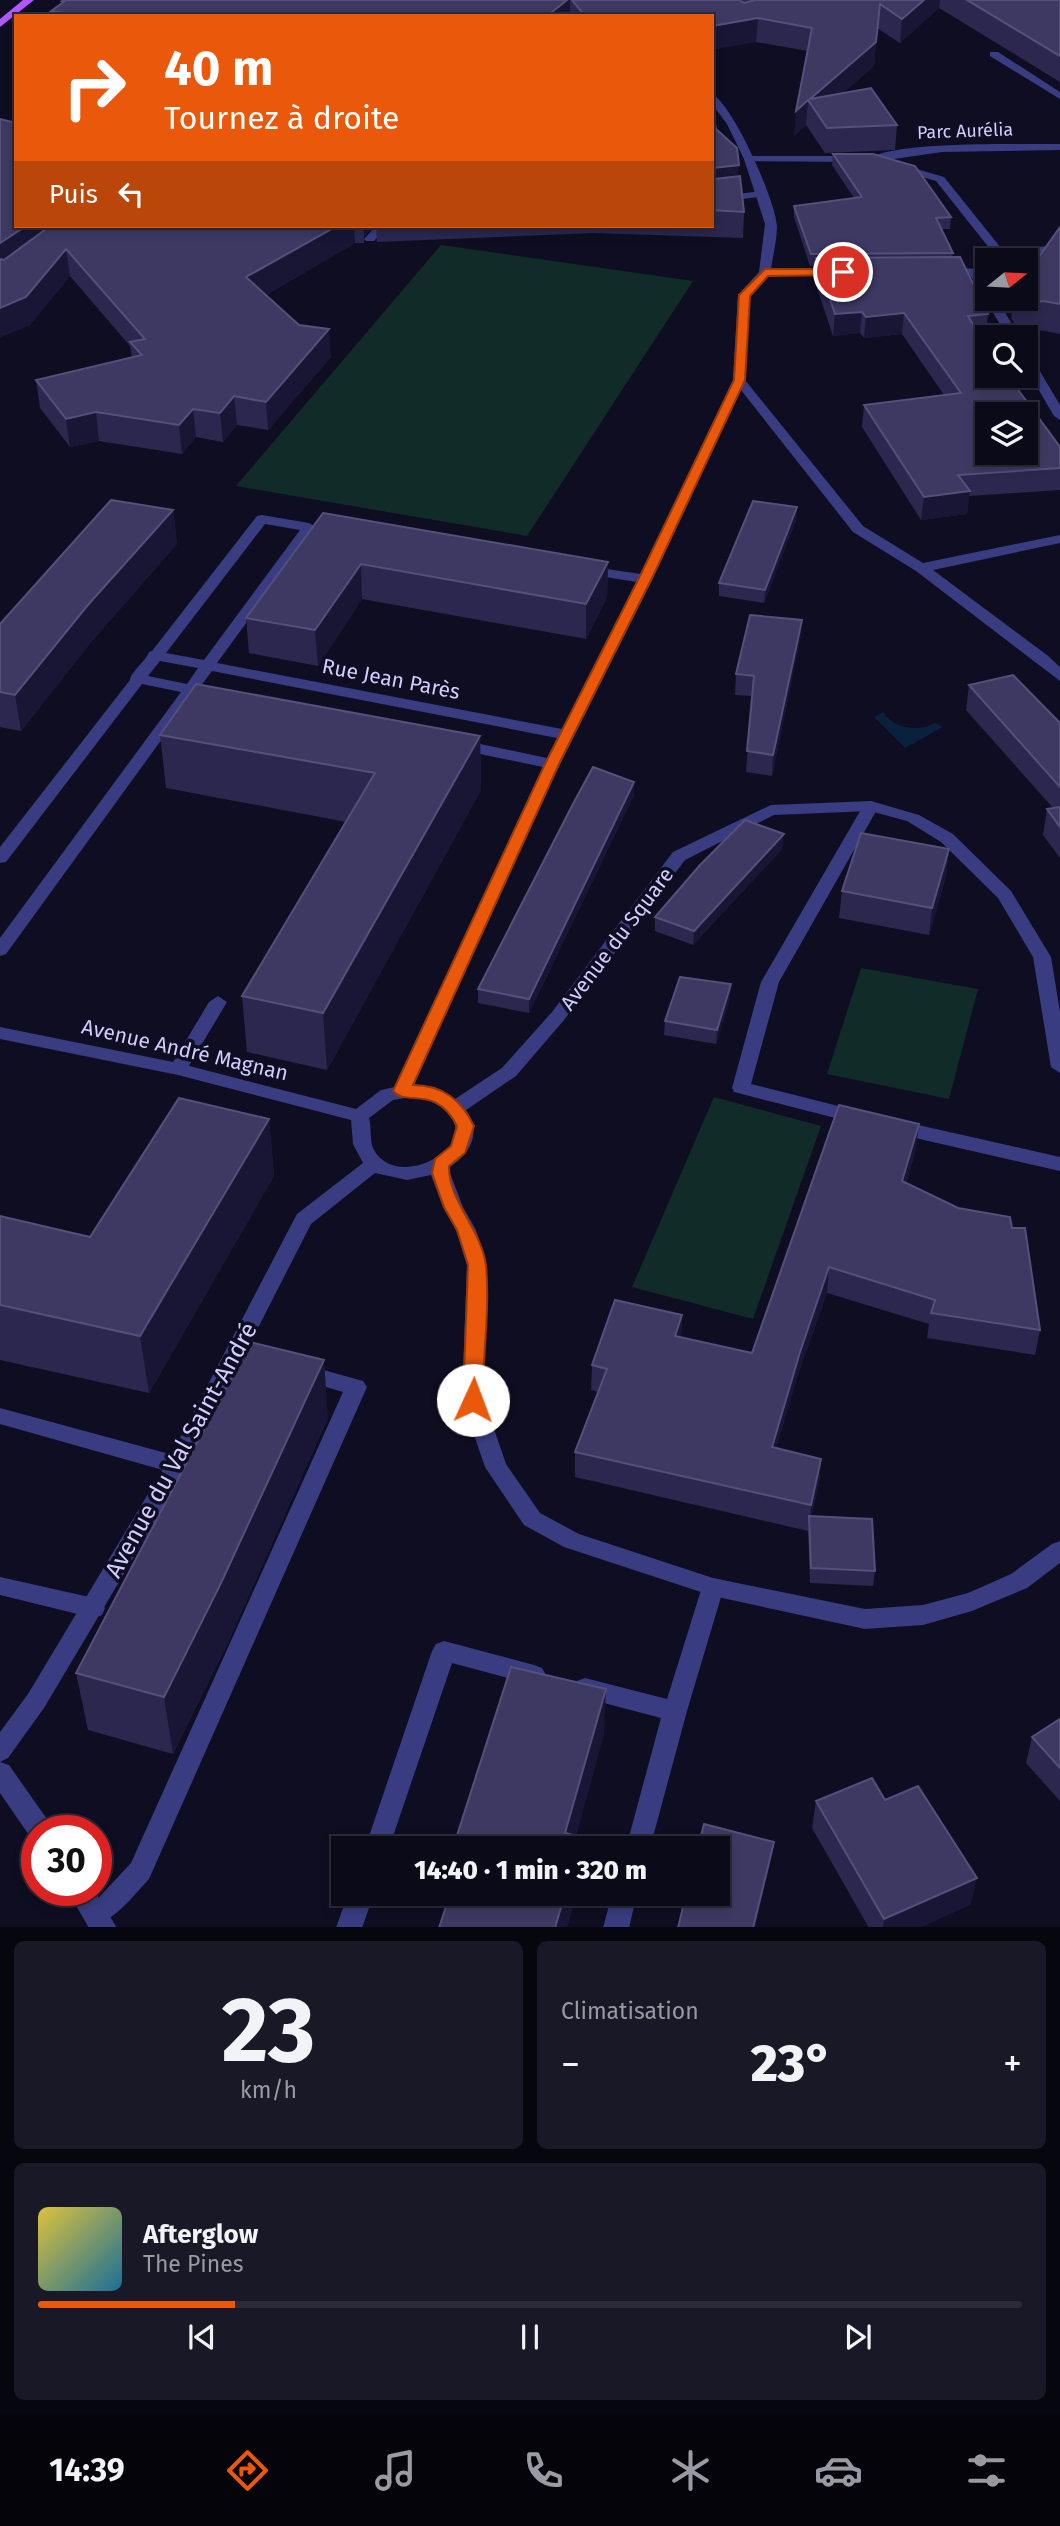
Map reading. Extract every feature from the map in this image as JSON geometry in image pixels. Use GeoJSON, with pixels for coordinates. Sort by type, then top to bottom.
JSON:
{"type":"FeatureCollection","features":[{"type":"Feature","properties":{"kind":"main road"},"geometry":{"type":"LineString","coordinates":[[0,24],[29,0]]}},
{"type":"Feature","properties":{"kind":"street"},"geometry":{"type":"LineString","coordinates":[[994,54],[1060,96]]}},
{"type":"Feature","properties":{"kind":"street"},"geometry":{"type":"LineString","coordinates":[[402,1091],[552,764],[645,579],[739,380],[744,295],[765,273],[771,223],[750,159],[732,124],[714,100]]}},
{"type":"Feature","properties":{"kind":"street","name":"Parc Aurélia"},"geometry":{"type":"LineString","coordinates":[[750,159],[873,159],[908,151],[952,148],[1060,147]]}},
{"type":"Feature","properties":{"kind":"street","name":"Parc Aurélia"},"geometry":{"type":"LineString","coordinates":[[873,159],[940,179],[998,253],[1060,249]]}},
{"type":"Feature","properties":{"kind":"street"},"geometry":{"type":"LineString","coordinates":[[714,200],[762,194]]}},
{"type":"Feature","properties":{"kind":"street"},"geometry":{"type":"LineString","coordinates":[[370,239],[380,228]]}},
{"type":"Feature","properties":{"kind":"street"},"geometry":{"type":"LineString","coordinates":[[932,271],[975,273]]}},
{"type":"Feature","properties":{"kind":"street"},"geometry":{"type":"LineString","coordinates":[[765,273],[849,272]]}},
{"type":"Feature","properties":{"kind":"street"},"geometry":{"type":"LineString","coordinates":[[1038,378],[1060,416]]}},
{"type":"Feature","properties":{"kind":"street"},"geometry":{"type":"LineString","coordinates":[[739,380],[858,529],[921,568],[1042,659],[1060,676]]}},
{"type":"Feature","properties":{"kind":"street"},"geometry":{"type":"LineString","coordinates":[[0,858],[136,678],[262,519],[316,528],[189,689],[0,950]]}},
{"type":"Feature","properties":{"kind":"street"},"geometry":{"type":"LineString","coordinates":[[921,568],[1060,538]]}},
{"type":"Feature","properties":{"kind":"street"},"geometry":{"type":"LineString","coordinates":[[568,567],[645,579]]}},
{"type":"Feature","properties":{"kind":"street","name":"Rue Jean Parès"},"geometry":{"type":"LineString","coordinates":[[154,655],[567,735]]}},
{"type":"Feature","properties":{"kind":"street"},"geometry":{"type":"LineString","coordinates":[[136,678],[215,694]]}},
{"type":"Feature","properties":{"kind":"street"},"geometry":{"type":"LineString","coordinates":[[433,740],[552,764]]}},
{"type":"Feature","properties":{"kind":"street"},"geometry":{"type":"LineString","coordinates":[[871,806],[770,982],[741,1088],[1060,1164]]}},
{"type":"Feature","properties":{"kind":"street","name":"Avenue du Square"},"geometry":{"type":"LineString","coordinates":[[456,1108],[509,1072],[517,1063],[558,1016],[679,856],[771,810],[871,806],[913,818],[947,838],[1004,895],[1042,957],[1060,1067]]}},
{"type":"Feature","properties":{"kind":"street"},"geometry":{"type":"LineString","coordinates":[[178,1069],[218,1002]]}},
{"type":"Feature","properties":{"kind":"street","name":"Avenue André Magnan"},"geometry":{"type":"LineString","coordinates":[[0,1033],[178,1069],[359,1116]]}},
{"type":"Feature","properties":{"kind":"street"},"geometry":{"type":"LineString","coordinates":[[402,1091],[432,1093],[456,1108],[465,1126],[465,1136],[459,1149],[441,1163],[397,1174],[374,1164],[360,1142],[359,1116],[376,1101],[402,1091]]}},
{"type":"Feature","properties":{"kind":"street"},"geometry":{"type":"LineString","coordinates":[[441,1163],[444,1185],[466,1230],[477,1265],[473,1400],[496,1467],[532,1519],[572,1541],[713,1587],[865,1619],[923,1615],[972,1601],[1020,1581],[1060,1550]]}},
{"type":"Feature","properties":{"kind":"street","name":"Avenue du Val Saint-André"},"geometry":{"type":"LineString","coordinates":[[0,1751],[36,1701],[177,1465],[304,1219],[374,1164]]}},
{"type":"Feature","properties":{"kind":"street"},"geometry":{"type":"LineString","coordinates":[[90,1906],[101,1922],[140,1871],[356,1387],[235,1353]]}},
{"type":"Feature","properties":{"kind":"street"},"geometry":{"type":"LineString","coordinates":[[0,1416],[177,1465]]}},
{"type":"Feature","properties":{"kind":"street"},"geometry":{"type":"LineString","coordinates":[[0,1586],[93,1608]]}},
{"type":"Feature","properties":{"kind":"street"},"geometry":{"type":"LineString","coordinates":[[641,1836],[675,1711],[713,1587]]}},
{"type":"Feature","properties":{"kind":"street"},"geometry":{"type":"LineString","coordinates":[[381,1836],[444,1651],[675,1711]]}},
{"type":"Feature","properties":{"kind":"street"},"geometry":{"type":"LineString","coordinates":[[0,1773],[29,1815]]}},
{"type":"Feature","properties":{"kind":"street"},"geometry":{"type":"LineString","coordinates":[[349,1927],[357,1906]]}},
{"type":"Feature","properties":{"kind":"street"},"geometry":{"type":"LineString","coordinates":[[616,1927],[622,1906]]}},
{"type":"Feature","properties":{"kind":"green space"},"geometry":{"type":"Polygon","coordinates":[[[441,245],[693,281],[527,536],[236,486],[441,245]]]}},
{"type":"Feature","properties":{"kind":"green space"},"geometry":{"type":"Polygon","coordinates":[[[861,968],[978,989],[949,1099],[827,1074],[861,968]]]}},
{"type":"Feature","properties":{"kind":"green space"},"geometry":{"type":"Polygon","coordinates":[[[714,1097],[821,1126],[753,1319],[632,1287],[714,1097]]]}},
{"type":"Feature","properties":{"kind":"water"},"geometry":{"type":"Polygon","coordinates":[[[883,712],[893,722],[907,727],[929,726],[935,723],[943,727],[905,748],[874,717],[883,712]]]}},
{"type":"Feature","properties":{"kind":"building"},"geometry":{"type":"Polygon","coordinates":[[[567,0],[550,14],[72,14],[51,11],[65,1],[62,1],[567,0]]]}},
{"type":"Feature","properties":{"kind":"building"},"geometry":{"type":"Polygon","coordinates":[[[572,0],[739,0],[744,3],[755,0],[924,0],[902,19],[880,4],[876,42],[810,99],[871,88],[897,125],[827,128],[808,100],[796,111],[812,28],[758,18],[714,26],[714,14],[583,14],[572,0]]]}},
{"type":"Feature","properties":{"kind":"building"},"geometry":{"type":"Polygon","coordinates":[[[967,0],[1060,0],[1060,56],[967,0]]]}},
{"type":"Feature","properties":{"kind":"building"},"geometry":{"type":"Polygon","coordinates":[[[714,118],[716,129],[737,148],[739,165],[714,168],[714,118]]]}},
{"type":"Feature","properties":{"kind":"building"},"geometry":{"type":"Polygon","coordinates":[[[0,119],[14,122],[14,228],[23,228],[0,243],[0,119]]]}},
{"type":"Feature","properties":{"kind":"building"},"geometry":{"type":"Polygon","coordinates":[[[833,154],[873,154],[915,166],[951,217],[936,218],[953,253],[811,254],[794,206],[862,197],[833,154]]]}},
{"type":"Feature","properties":{"kind":"building"},"geometry":{"type":"Polygon","coordinates":[[[740,176],[744,212],[714,210],[714,179],[740,176]]]}},
{"type":"Feature","properties":{"kind":"building"},"geometry":{"type":"Polygon","coordinates":[[[1060,227],[1060,304],[1038,302],[1038,258],[1060,227]]]}},
{"type":"Feature","properties":{"kind":"building"},"geometry":{"type":"Polygon","coordinates":[[[47,228],[333,228],[246,277],[299,325],[329,329],[266,402],[234,396],[220,413],[193,409],[179,425],[96,412],[66,419],[36,380],[142,355],[130,342],[145,339],[66,249],[26,297],[0,308],[0,259],[4,260],[47,228]]]}},
{"type":"Feature","properties":{"kind":"building"},"geometry":{"type":"Polygon","coordinates":[[[960,257],[975,288],[975,312],[988,314],[968,316],[975,327],[975,388],[1017,388],[1027,402],[975,402],[975,465],[1038,465],[1038,417],[1060,447],[1060,468],[958,475],[970,491],[924,497],[864,405],[961,393],[904,313],[866,317],[862,312],[835,314],[816,258],[960,257]]]}},
{"type":"Feature","properties":{"kind":"building"},"geometry":{"type":"Polygon","coordinates":[[[111,500],[173,510],[87,606],[15,695],[0,692],[0,624],[111,500]]]}},
{"type":"Feature","properties":{"kind":"building"},"geometry":{"type":"Polygon","coordinates":[[[753,501],[797,507],[765,590],[719,583],[753,501]]]}},
{"type":"Feature","properties":{"kind":"building"},"geometry":{"type":"Polygon","coordinates":[[[323,513],[608,562],[586,604],[361,564],[315,630],[246,618],[323,513]]]}},
{"type":"Feature","properties":{"kind":"building"},"geometry":{"type":"Polygon","coordinates":[[[750,615],[802,620],[773,755],[747,751],[754,676],[736,674],[750,615]]]}},
{"type":"Feature","properties":{"kind":"building"},"geometry":{"type":"Polygon","coordinates":[[[1013,675],[1060,723],[1060,787],[969,685],[1013,675]]]}},
{"type":"Feature","properties":{"kind":"building"},"geometry":{"type":"Polygon","coordinates":[[[196,684],[480,736],[323,1013],[242,996],[375,773],[160,735],[196,684]]]}},
{"type":"Feature","properties":{"kind":"building"},"geometry":{"type":"Polygon","coordinates":[[[593,767],[634,782],[529,999],[478,989],[574,802],[593,767]]]}},
{"type":"Feature","properties":{"kind":"building"},"geometry":{"type":"Polygon","coordinates":[[[1060,807],[1060,827],[1047,809],[1060,807]]]}},
{"type":"Feature","properties":{"kind":"building"},"geometry":{"type":"Polygon","coordinates":[[[745,820],[784,834],[694,931],[655,917],[700,865],[745,820]]]}},
{"type":"Feature","properties":{"kind":"building"},"geometry":{"type":"Polygon","coordinates":[[[861,833],[949,849],[932,908],[842,891],[861,833]]]}},
{"type":"Feature","properties":{"kind":"building"},"geometry":{"type":"Polygon","coordinates":[[[680,977],[731,984],[717,1030],[665,1021],[680,977]]]}},
{"type":"Feature","properties":{"kind":"building"},"geometry":{"type":"Polygon","coordinates":[[[179,1098],[269,1119],[140,1336],[0,1305],[0,1216],[90,1237],[179,1098]]]}},
{"type":"Feature","properties":{"kind":"building"},"geometry":{"type":"Polygon","coordinates":[[[839,1105],[919,1124],[902,1181],[958,1208],[1010,1217],[1012,1228],[1025,1228],[1040,1330],[931,1313],[935,1300],[829,1267],[772,1447],[821,1459],[811,1505],[575,1452],[607,1369],[592,1365],[615,1300],[682,1315],[675,1336],[752,1353],[839,1105]]]}},
{"type":"Feature","properties":{"kind":"building"},"geometry":{"type":"Polygon","coordinates":[[[250,1342],[324,1360],[221,1583],[164,1697],[76,1673],[250,1342]]]}},
{"type":"Feature","properties":{"kind":"building"},"geometry":{"type":"Polygon","coordinates":[[[809,1516],[872,1519],[875,1571],[811,1568],[809,1516]]]}},
{"type":"Feature","properties":{"kind":"building"},"geometry":{"type":"Polygon","coordinates":[[[511,1667],[606,1689],[565,1833],[577,1836],[457,1836],[511,1667]]]}},
{"type":"Feature","properties":{"kind":"building"},"geometry":{"type":"Polygon","coordinates":[[[1060,1719],[1060,1768],[1032,1737],[1060,1719]]]}},
{"type":"Feature","properties":{"kind":"building"},"geometry":{"type":"Polygon","coordinates":[[[872,1778],[885,1800],[918,1786],[977,1878],[884,1919],[816,1801],[872,1778]]]}},
{"type":"Feature","properties":{"kind":"building"},"geometry":{"type":"Polygon","coordinates":[[[704,1824],[774,1842],[753,1927],[678,1927],[683,1906],[730,1906],[730,1836],[701,1836],[704,1824]]]}},
{"type":"Feature","properties":{"kind":"building"},"geometry":{"type":"Polygon","coordinates":[[[446,1906],[561,1906],[555,1927],[439,1927],[446,1906]]]}},
{"type":"Feature","properties":{"kind":"route"},"geometry":{"type":"LineString","coordinates":[[473,1400],[477,1265],[466,1230],[453,1207],[440,1173],[441,1163],[459,1149],[465,1136],[465,1126],[456,1108],[444,1098],[418,1090],[402,1091],[552,764],[647,576],[739,380],[744,295],[765,273],[843,272]]}}]}
